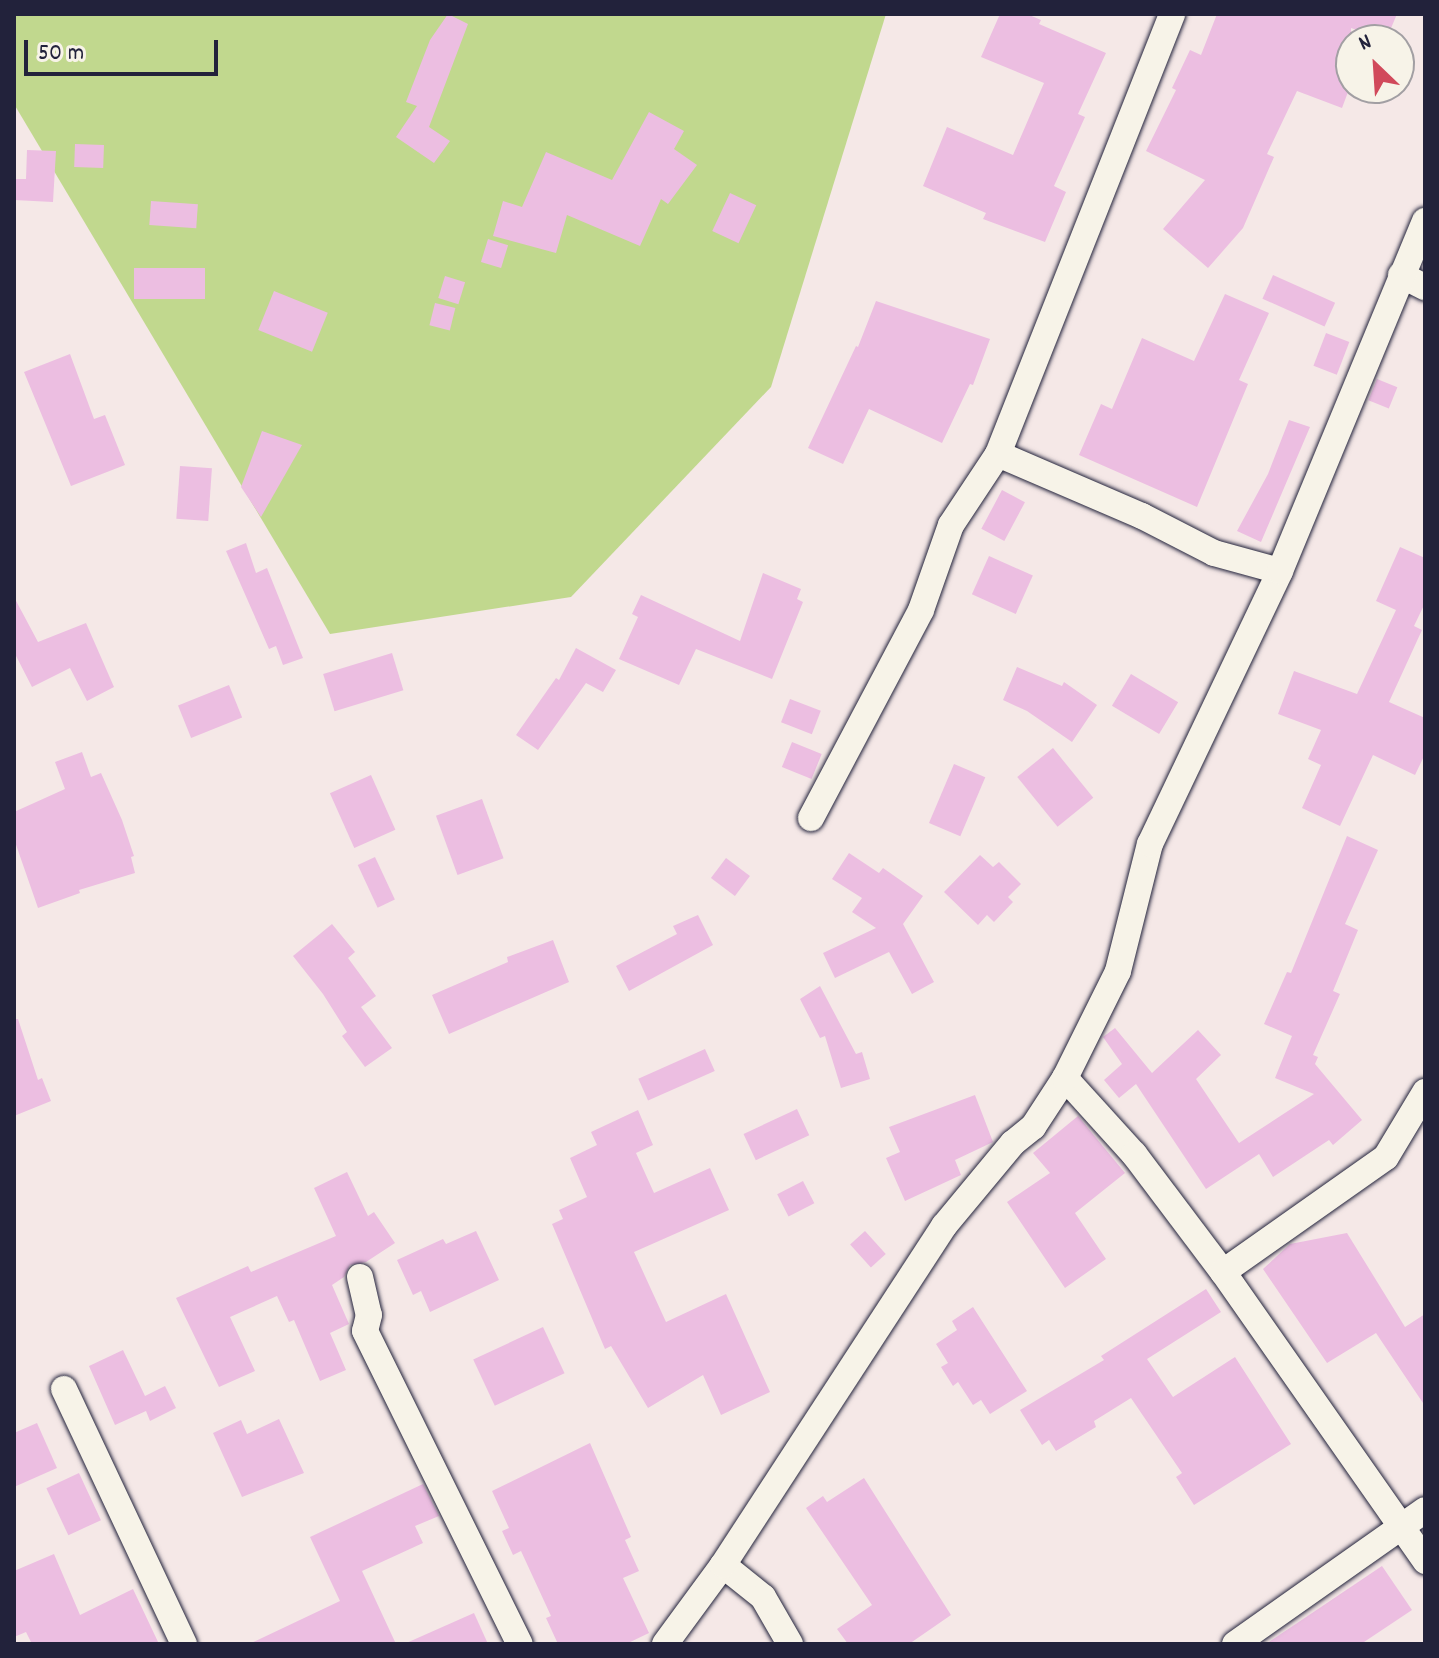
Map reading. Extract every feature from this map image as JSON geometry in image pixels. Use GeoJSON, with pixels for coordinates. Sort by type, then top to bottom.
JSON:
{"type":"FeatureCollection","features":[{"type":"Feature","properties":{"kind":"street"},"geometry":{"type":"LineString","coordinates":[[811,818],[921,610],[951,525],[998,454],[1172,14]]}},
{"type":"Feature","properties":{"kind":"street"},"geometry":{"type":"LineString","coordinates":[[665,1644],[723,1565],[944,1226],[1013,1143],[1033,1127],[1065,1078],[1118,971],[1150,844],[1280,571],[1425,221]]}},
{"type":"Feature","properties":{"kind":"street"},"geometry":{"type":"LineString","coordinates":[[1401,275],[1425,287]]}},
{"type":"Feature","properties":{"kind":"street"},"geometry":{"type":"LineString","coordinates":[[998,454],[1142,516],[1214,553],[1280,571]]}},
{"type":"Feature","properties":{"kind":"street"},"geometry":{"type":"LineString","coordinates":[[1065,1078],[1134,1154],[1223,1272],[1425,1561]]}},
{"type":"Feature","properties":{"kind":"street"},"geometry":{"type":"LineString","coordinates":[[1223,1272],[1386,1157],[1425,1092]]}},
{"type":"Feature","properties":{"kind":"street"},"geometry":{"type":"LineString","coordinates":[[360,1277],[369,1315],[365,1331],[520,1644]]}},
{"type":"Feature","properties":{"kind":"street"},"geometry":{"type":"LineString","coordinates":[[64,1389],[184,1644]]}},
{"type":"Feature","properties":{"kind":"street"},"geometry":{"type":"LineString","coordinates":[[1235,1644],[1425,1510]]}},
{"type":"Feature","properties":{"kind":"street"},"geometry":{"type":"LineString","coordinates":[[723,1565],[763,1597],[790,1644]]}},
{"type":"Feature","properties":{"kind":"green space"},"geometry":{"type":"Polygon","coordinates":[[[14,14],[886,14],[771,387],[571,597],[330,634],[14,104],[14,14]]]}},
{"type":"Feature","properties":{"kind":"building"},"geometry":{"type":"Polygon","coordinates":[[[448,14],[468,24],[429,127],[450,141],[434,163],[396,137],[417,106],[406,102],[430,40],[448,14]]]}},
{"type":"Feature","properties":{"kind":"building"},"geometry":{"type":"Polygon","coordinates":[[[1000,14],[1027,14],[1041,20],[1039,24],[1106,53],[1078,114],[1085,117],[1054,186],[1066,192],[1045,242],[983,219],[986,213],[923,186],[947,127],[1013,155],[1044,83],[981,57],[1000,14]]]}},
{"type":"Feature","properties":{"kind":"building"},"geometry":{"type":"Polygon","coordinates":[[[1217,14],[1397,14],[1393,24],[1335,24],[1335,104],[1344,104],[1342,108],[1297,91],[1267,154],[1274,157],[1243,228],[1208,268],[1163,229],[1205,180],[1146,151],[1176,90],[1172,88],[1190,50],[1201,55],[1217,14]]]}},
{"type":"Feature","properties":{"kind":"building"},"geometry":{"type":"Polygon","coordinates":[[[649,112],[684,131],[674,149],[697,165],[668,204],[661,199],[640,246],[567,215],[556,253],[493,236],[503,201],[522,207],[546,152],[612,180],[649,112]]]}},
{"type":"Feature","properties":{"kind":"building"},"geometry":{"type":"Polygon","coordinates":[[[75,144],[104,145],[103,168],[74,167],[75,144]]]}},
{"type":"Feature","properties":{"kind":"building"},"geometry":{"type":"Polygon","coordinates":[[[27,150],[56,151],[53,202],[14,200],[14,179],[26,179],[27,150]]]}},
{"type":"Feature","properties":{"kind":"building"},"geometry":{"type":"Polygon","coordinates":[[[730,193],[756,205],[739,243],[712,231],[730,193]]]}},
{"type":"Feature","properties":{"kind":"building"},"geometry":{"type":"Polygon","coordinates":[[[151,201],[198,204],[196,228],[149,225],[151,201]]]}},
{"type":"Feature","properties":{"kind":"building"},"geometry":{"type":"Polygon","coordinates":[[[488,239],[508,245],[501,268],[481,262],[488,239]]]}},
{"type":"Feature","properties":{"kind":"building"},"geometry":{"type":"Polygon","coordinates":[[[134,268],[205,268],[205,299],[134,299],[134,268]]]}},
{"type":"Feature","properties":{"kind":"building"},"geometry":{"type":"Polygon","coordinates":[[[1273,275],[1335,303],[1325,326],[1262,299],[1273,275]]]}},
{"type":"Feature","properties":{"kind":"building"},"geometry":{"type":"Polygon","coordinates":[[[445,276],[465,282],[458,304],[438,298],[445,276]]]}},
{"type":"Feature","properties":{"kind":"building"},"geometry":{"type":"Polygon","coordinates":[[[274,291],[328,313],[312,352],[258,330],[274,291]]]}},
{"type":"Feature","properties":{"kind":"building"},"geometry":{"type":"Polygon","coordinates":[[[1225,294],[1269,313],[1239,380],[1248,384],[1197,507],[1079,455],[1101,404],[1112,409],[1142,338],[1194,361],[1225,294]]]}},
{"type":"Feature","properties":{"kind":"building"},"geometry":{"type":"Polygon","coordinates":[[[876,301],[990,339],[973,385],[970,384],[942,443],[869,409],[843,464],[808,448],[858,347],[876,301]]]}},
{"type":"Feature","properties":{"kind":"building"},"geometry":{"type":"Polygon","coordinates":[[[435,303],[455,308],[450,330],[429,325],[435,303]]]}},
{"type":"Feature","properties":{"kind":"building"},"geometry":{"type":"Polygon","coordinates":[[[1326,333],[1349,342],[1337,375],[1313,366],[1326,333]]]}},
{"type":"Feature","properties":{"kind":"building"},"geometry":{"type":"Polygon","coordinates":[[[70,354],[94,419],[105,415],[125,465],[71,486],[24,372],[70,354]]]}},
{"type":"Feature","properties":{"kind":"building"},"geometry":{"type":"Polygon","coordinates":[[[1377,379],[1397,387],[1389,409],[1368,400],[1377,379]]]}},
{"type":"Feature","properties":{"kind":"building"},"geometry":{"type":"Polygon","coordinates":[[[1289,420],[1310,427],[1261,542],[1237,531],[1268,474],[1289,420]]]}},
{"type":"Feature","properties":{"kind":"building"},"geometry":{"type":"Polygon","coordinates":[[[262,431],[302,445],[261,517],[241,487],[262,431]]]}},
{"type":"Feature","properties":{"kind":"building"},"geometry":{"type":"Polygon","coordinates":[[[180,466],[212,468],[208,521],[176,519],[180,466]]]}},
{"type":"Feature","properties":{"kind":"building"},"geometry":{"type":"Polygon","coordinates":[[[1002,490],[1025,502],[1004,541],[981,529],[1002,490]]]}},
{"type":"Feature","properties":{"kind":"building"},"geometry":{"type":"Polygon","coordinates":[[[246,543],[256,573],[267,568],[303,658],[283,665],[276,646],[269,649],[226,551],[246,543]]]}},
{"type":"Feature","properties":{"kind":"building"},"geometry":{"type":"Polygon","coordinates":[[[1400,547],[1425,558],[1425,603],[1414,626],[1422,630],[1389,702],[1425,718],[1425,754],[1415,775],[1373,755],[1340,826],[1302,808],[1321,765],[1308,759],[1321,730],[1278,714],[1294,671],[1357,694],[1396,610],[1376,601],[1400,547]]]}},
{"type":"Feature","properties":{"kind":"building"},"geometry":{"type":"Polygon","coordinates":[[[989,556],[1033,576],[1016,614],[972,594],[989,556]]]}},
{"type":"Feature","properties":{"kind":"building"},"geometry":{"type":"Polygon","coordinates":[[[763,573],[801,589],[797,599],[803,602],[772,679],[696,649],[679,685],[619,659],[638,617],[632,614],[641,595],[740,641],[763,573]]]}},
{"type":"Feature","properties":{"kind":"building"},"geometry":{"type":"Polygon","coordinates":[[[14,597],[38,642],[86,623],[114,687],[87,701],[70,668],[32,687],[14,652],[14,597]]]}},
{"type":"Feature","properties":{"kind":"building"},"geometry":{"type":"Polygon","coordinates":[[[576,648],[616,670],[603,692],[586,683],[538,750],[516,735],[556,678],[559,680],[576,648]]]}},
{"type":"Feature","properties":{"kind":"building"},"geometry":{"type":"Polygon","coordinates":[[[392,653],[403,690],[335,711],[323,674],[392,653]]]}},
{"type":"Feature","properties":{"kind":"building"},"geometry":{"type":"Polygon","coordinates":[[[1017,667],[1062,686],[1064,682],[1097,705],[1072,742],[1027,711],[1003,700],[1017,667]]]}},
{"type":"Feature","properties":{"kind":"building"},"geometry":{"type":"Polygon","coordinates":[[[1131,674],[1178,702],[1159,734],[1112,706],[1131,674]]]}},
{"type":"Feature","properties":{"kind":"building"},"geometry":{"type":"Polygon","coordinates":[[[229,685],[242,717],[191,738],[178,706],[229,685]]]}},
{"type":"Feature","properties":{"kind":"building"},"geometry":{"type":"Polygon","coordinates":[[[790,699],[821,711],[812,734],[781,722],[790,699]]]}},
{"type":"Feature","properties":{"kind":"building"},"geometry":{"type":"Polygon","coordinates":[[[792,742],[822,754],[812,779],[782,767],[792,742]]]}},
{"type":"Feature","properties":{"kind":"building"},"geometry":{"type":"Polygon","coordinates":[[[1053,748],[1093,798],[1058,827],[1017,777],[1053,748]]]}},
{"type":"Feature","properties":{"kind":"building"},"geometry":{"type":"Polygon","coordinates":[[[82,752],[91,777],[101,773],[122,820],[134,856],[131,857],[135,873],[79,890],[80,893],[38,908],[14,839],[14,812],[65,789],[55,762],[82,752]]]}},
{"type":"Feature","properties":{"kind":"building"},"geometry":{"type":"Polygon","coordinates":[[[954,764],[985,777],[960,836],[929,823],[954,764]]]}},
{"type":"Feature","properties":{"kind":"building"},"geometry":{"type":"Polygon","coordinates":[[[371,775],[395,830],[354,848],[330,793],[371,775]]]}},
{"type":"Feature","properties":{"kind":"building"},"geometry":{"type":"Polygon","coordinates":[[[482,799],[504,858],[458,875],[436,816],[482,799]]]}},
{"type":"Feature","properties":{"kind":"building"},"geometry":{"type":"Polygon","coordinates":[[[1347,836],[1378,850],[1345,924],[1358,930],[1333,991],[1340,994],[1313,1055],[1318,1057],[1315,1064],[1362,1120],[1333,1145],[1329,1140],[1273,1177],[1259,1154],[1206,1189],[1136,1084],[1119,1098],[1104,1080],[1122,1064],[1103,1037],[1115,1028],[1152,1073],[1198,1030],[1221,1055],[1196,1079],[1239,1143],[1314,1094],[1275,1078],[1292,1036],[1264,1024],[1287,972],[1291,973],[1347,836]]]}},
{"type":"Feature","properties":{"kind":"building"},"geometry":{"type":"Polygon","coordinates":[[[849,853],[879,873],[883,868],[923,896],[903,924],[934,982],[912,994],[889,952],[835,978],[823,953],[876,928],[852,912],[862,898],[832,879],[849,853]]]}},
{"type":"Feature","properties":{"kind":"building"},"geometry":{"type":"Polygon","coordinates":[[[980,855],[993,867],[999,862],[1021,884],[1008,897],[1013,902],[994,922],[987,915],[978,925],[944,892],[980,855]]]}},
{"type":"Feature","properties":{"kind":"building"},"geometry":{"type":"Polygon","coordinates":[[[375,857],[395,900],[378,908],[358,865],[375,857]]]}},
{"type":"Feature","properties":{"kind":"building"},"geometry":{"type":"Polygon","coordinates":[[[726,858],[750,876],[735,896],[711,878],[726,858]]]}},
{"type":"Feature","properties":{"kind":"building"},"geometry":{"type":"Polygon","coordinates":[[[698,915],[713,945],[629,991],[616,966],[677,934],[673,926],[698,915]]]}},
{"type":"Feature","properties":{"kind":"building"},"geometry":{"type":"Polygon","coordinates":[[[332,924],[355,952],[348,958],[376,996],[361,1007],[392,1048],[365,1067],[342,1036],[347,1032],[323,994],[293,956],[332,924]]]}},
{"type":"Feature","properties":{"kind":"building"},"geometry":{"type":"Polygon","coordinates":[[[553,940],[569,982],[449,1034],[432,995],[508,962],[507,957],[553,940]]]}},
{"type":"Feature","properties":{"kind":"building"},"geometry":{"type":"Polygon","coordinates":[[[820,986],[856,1054],[862,1052],[870,1079],[841,1088],[825,1036],[820,1038],[800,999],[820,986]]]}},
{"type":"Feature","properties":{"kind":"building"},"geometry":{"type":"Polygon","coordinates":[[[14,1019],[18,1019],[38,1080],[42,1078],[51,1101],[14,1116],[14,1019]]]}},
{"type":"Feature","properties":{"kind":"building"},"geometry":{"type":"Polygon","coordinates":[[[705,1049],[715,1071],[648,1101],[638,1079],[705,1049]]]}},
{"type":"Feature","properties":{"kind":"building"},"geometry":{"type":"Polygon","coordinates":[[[975,1095],[993,1142],[955,1160],[961,1175],[905,1201],[886,1158],[900,1152],[889,1127],[975,1095]]]}},
{"type":"Feature","properties":{"kind":"building"},"geometry":{"type":"Polygon","coordinates":[[[797,1109],[809,1135],[756,1160],[744,1134],[797,1109]]]}},
{"type":"Feature","properties":{"kind":"building"},"geometry":{"type":"Polygon","coordinates":[[[638,1110],[653,1145],[636,1153],[654,1193],[710,1168],[729,1210],[634,1252],[666,1322],[726,1294],[770,1392],[721,1415],[703,1375],[648,1408],[611,1346],[605,1349],[552,1224],[563,1219],[559,1210],[587,1197],[570,1158],[597,1145],[591,1132],[638,1110]]]}},
{"type":"Feature","properties":{"kind":"building"},"geometry":{"type":"Polygon","coordinates":[[[1078,1116],[1125,1173],[1075,1213],[1106,1259],[1065,1288],[1007,1202],[1050,1173],[1033,1153],[1078,1116]]]}},
{"type":"Feature","properties":{"kind":"building"},"geometry":{"type":"Polygon","coordinates":[[[347,1172],[368,1216],[374,1212],[395,1243],[366,1262],[350,1265],[344,1277],[332,1285],[349,1324],[330,1333],[346,1370],[320,1381],[294,1320],[289,1322],[277,1296],[230,1317],[255,1371],[219,1387],[176,1298],[248,1266],[251,1272],[336,1236],[314,1188],[347,1172]]]}},
{"type":"Feature","properties":{"kind":"building"},"geometry":{"type":"Polygon","coordinates":[[[803,1181],[814,1203],[789,1216],[777,1194],[803,1181]]]}},
{"type":"Feature","properties":{"kind":"building"},"geometry":{"type":"Polygon","coordinates":[[[476,1231],[499,1280],[430,1312],[421,1291],[413,1295],[397,1260],[443,1239],[446,1244],[476,1231]]]}},
{"type":"Feature","properties":{"kind":"building"},"geometry":{"type":"Polygon","coordinates":[[[865,1231],[886,1254],[871,1267],[850,1244],[865,1231]]]}},
{"type":"Feature","properties":{"kind":"building"},"geometry":{"type":"Polygon","coordinates":[[[1347,1233],[1405,1327],[1425,1314],[1425,1406],[1376,1333],[1327,1363],[1263,1269],[1290,1244],[1347,1233]]]}},
{"type":"Feature","properties":{"kind":"building"},"geometry":{"type":"Polygon","coordinates":[[[1206,1289],[1221,1312],[1147,1359],[1173,1397],[1235,1357],[1291,1444],[1194,1505],[1176,1477],[1182,1473],[1131,1398],[1094,1421],[1096,1427],[1056,1451],[1049,1440],[1042,1445],[1020,1410],[1104,1360],[1101,1356],[1206,1289]]]}},
{"type":"Feature","properties":{"kind":"building"},"geometry":{"type":"Polygon","coordinates":[[[973,1307],[1027,1391],[990,1414],[981,1400],[973,1405],[958,1382],[953,1386],[941,1367],[948,1363],[936,1344],[957,1330],[952,1321],[973,1307]]]}},
{"type":"Feature","properties":{"kind":"building"},"geometry":{"type":"Polygon","coordinates":[[[543,1327],[565,1373],[495,1406],[473,1360],[543,1327]]]}},
{"type":"Feature","properties":{"kind":"building"},"geometry":{"type":"Polygon","coordinates":[[[123,1350],[145,1396],[165,1386],[176,1408],[150,1421],[146,1411],[115,1425],[89,1366],[123,1350]]]}},
{"type":"Feature","properties":{"kind":"building"},"geometry":{"type":"Polygon","coordinates":[[[279,1419],[304,1473],[242,1497],[213,1433],[241,1420],[247,1434],[279,1419]]]}},
{"type":"Feature","properties":{"kind":"building"},"geometry":{"type":"Polygon","coordinates":[[[37,1423],[57,1468],[14,1487],[14,1433],[37,1423]]]}},
{"type":"Feature","properties":{"kind":"building"},"geometry":{"type":"Polygon","coordinates":[[[590,1443],[631,1537],[625,1540],[639,1571],[623,1578],[649,1633],[626,1644],[558,1644],[546,1618],[551,1616],[521,1551],[513,1555],[502,1531],[509,1528],[492,1491],[590,1443]]]}},
{"type":"Feature","properties":{"kind":"building"},"geometry":{"type":"Polygon","coordinates":[[[79,1473],[101,1520],[68,1535],[46,1488],[79,1473]]]}},
{"type":"Feature","properties":{"kind":"building"},"geometry":{"type":"Polygon","coordinates":[[[864,1478],[951,1615],[909,1644],[848,1644],[837,1629],[872,1605],[806,1508],[823,1496],[827,1502],[864,1478]]]}},
{"type":"Feature","properties":{"kind":"building"},"geometry":{"type":"Polygon","coordinates":[[[423,1484],[439,1516],[415,1526],[423,1543],[362,1571],[396,1644],[249,1644],[340,1601],[310,1537],[423,1484]]]}},
{"type":"Feature","properties":{"kind":"building"},"geometry":{"type":"Polygon","coordinates":[[[54,1554],[80,1615],[133,1589],[159,1644],[32,1644],[26,1632],[14,1637],[14,1571],[54,1554]]]}},
{"type":"Feature","properties":{"kind":"building"},"geometry":{"type":"Polygon","coordinates":[[[1382,1566],[1412,1610],[1361,1644],[1266,1644],[1382,1566]]]}},
{"type":"Feature","properties":{"kind":"building"},"geometry":{"type":"Polygon","coordinates":[[[474,1613],[488,1644],[404,1644],[474,1613]]]}}]}
